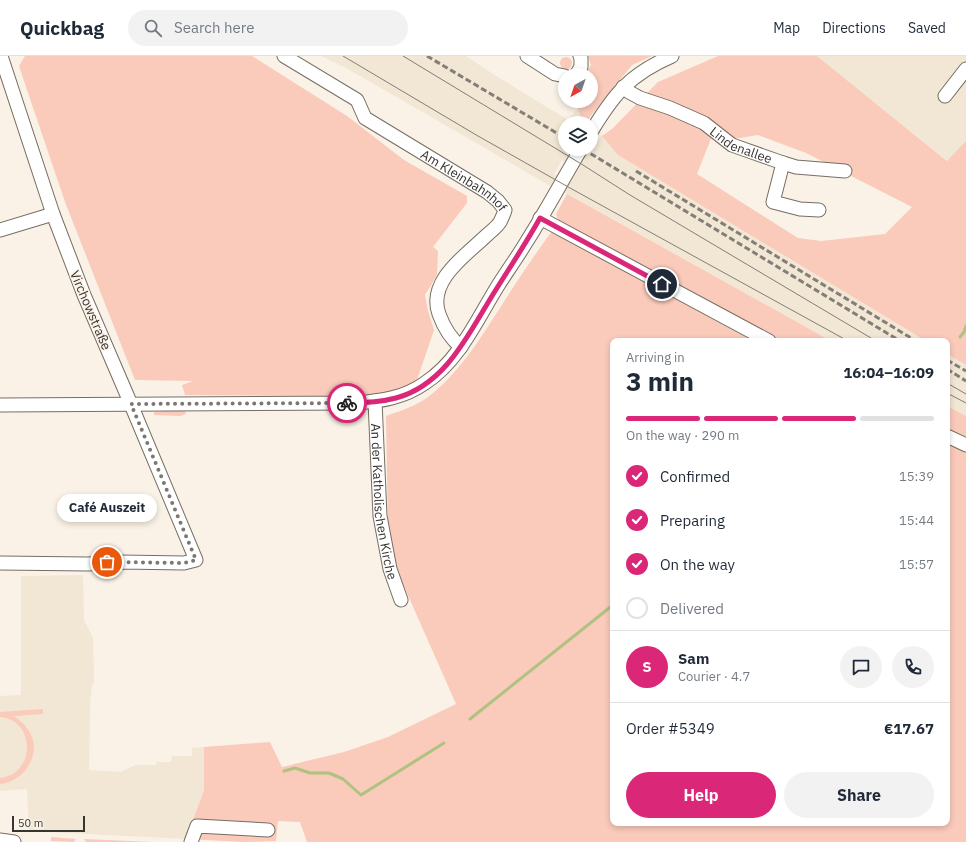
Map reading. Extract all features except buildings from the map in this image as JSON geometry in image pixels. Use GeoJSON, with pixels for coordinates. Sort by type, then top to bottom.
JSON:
{"type":"FeatureCollection","features":[{"type":"Feature","properties":{"kind":"street","name":"Virchowstraße"},"geometry":{"type":"LineString","coordinates":[[0,564],[121,562],[184,563],[196,560],[84,295],[53,214],[1,56]]}},
{"type":"Feature","properties":{"kind":"street","name":"Am Kleinbahnhof"},"geometry":{"type":"LineString","coordinates":[[284,56],[357,100],[365,118],[487,192],[498,201],[505,210],[500,222],[445,276],[438,291],[438,311],[442,323],[452,339],[461,347]]}},
{"type":"Feature","properties":{"kind":"street"},"geometry":{"type":"LineString","coordinates":[[532,59],[549,56]]}},
{"type":"Feature","properties":{"kind":"street"},"geometry":{"type":"LineString","coordinates":[[580,56],[580,68]]}},
{"type":"Feature","properties":{"kind":"street"},"geometry":{"type":"LineString","coordinates":[[598,121],[614,96],[623,87],[638,74],[657,62],[672,56]]}},
{"type":"Feature","properties":{"kind":"street"},"geometry":{"type":"LineString","coordinates":[[532,59],[558,75]]}},
{"type":"Feature","properties":{"kind":"street"},"geometry":{"type":"LineString","coordinates":[[945,96],[966,69]]}},
{"type":"Feature","properties":{"kind":"street","name":"Lindenallee"},"geometry":{"type":"LineString","coordinates":[[623,87],[640,98],[670,108],[704,123],[732,145],[783,163],[772,202],[800,209],[819,210]]}},
{"type":"Feature","properties":{"kind":"street"},"geometry":{"type":"LineString","coordinates":[[0,405],[356,403],[396,398],[406,394],[425,383],[446,367],[461,347],[499,284],[528,241],[577,156]]}},
{"type":"Feature","properties":{"kind":"street"},"geometry":{"type":"LineString","coordinates":[[783,163],[796,167],[845,170]]}},
{"type":"Feature","properties":{"kind":"street"},"geometry":{"type":"LineString","coordinates":[[0,230],[53,214]]}},
{"type":"Feature","properties":{"kind":"street"},"geometry":{"type":"LineString","coordinates":[[540,218],[763,338]]}},
{"type":"Feature","properties":{"kind":"street","name":"An der Katholischen Kirche"},"geometry":{"type":"LineString","coordinates":[[375,401],[380,516],[390,569],[401,600]]}},
{"type":"Feature","properties":{"kind":"street"},"geometry":{"type":"LineString","coordinates":[[950,437],[966,445]]}},
{"type":"Feature","properties":{"kind":"street"},"geometry":{"type":"LineString","coordinates":[[191,842],[197,826],[268,830]]}},
{"type":"Feature","properties":{"kind":"shaded area"},"geometry":{"type":"Polygon","coordinates":[[[25,56],[252,56],[347,116],[404,160],[467,196],[467,203],[433,247],[438,251],[437,275],[425,295],[434,330],[417,380],[405,388],[380,395],[334,396],[185,395],[182,385],[193,381],[135,380],[65,202],[19,66],[25,56]]]}},
{"type":"Feature","properties":{"kind":"shaded area"},"geometry":{"type":"Polygon","coordinates":[[[321,56],[466,56],[561,116],[558,116],[558,156],[574,156],[584,162],[585,159],[580,156],[598,156],[598,139],[602,136],[618,155],[921,338],[826,338],[547,184],[348,69],[321,56]],[[562,160],[554,174],[569,183],[577,170],[562,160]]]}},
{"type":"Feature","properties":{"kind":"shaded area"},"geometry":{"type":"Polygon","coordinates":[[[588,56],[652,56],[632,65],[598,107],[598,68],[589,68],[591,65],[588,56]]]}},
{"type":"Feature","properties":{"kind":"shaded area"},"geometry":{"type":"Polygon","coordinates":[[[718,56],[817,56],[947,161],[966,141],[966,365],[950,356],[950,338],[921,338],[618,155],[602,136],[612,129],[658,82],[718,56]],[[716,126],[697,174],[798,238],[821,241],[885,234],[912,207],[806,153],[758,135],[734,139],[716,126]]]}},
{"type":"Feature","properties":{"kind":"shaded area"},"geometry":{"type":"Polygon","coordinates":[[[817,56],[966,56],[966,141],[948,161],[817,56]]]}},
{"type":"Feature","properties":{"kind":"shaded area"},"geometry":{"type":"Polygon","coordinates":[[[568,57],[571,58],[571,68],[561,68],[561,58],[568,57]]]}},
{"type":"Feature","properties":{"kind":"shaded area"},"geometry":{"type":"Polygon","coordinates":[[[578,108],[580,116],[571,116],[578,108]]]}},
{"type":"Feature","properties":{"kind":"shaded area"},"geometry":{"type":"Polygon","coordinates":[[[578,108],[597,108],[591,116],[580,116],[578,108]]]}},
{"type":"Feature","properties":{"kind":"shaded area"},"geometry":{"type":"Polygon","coordinates":[[[567,194],[826,338],[610,338],[610,826],[950,826],[950,408],[966,416],[966,842],[307,842],[300,822],[278,821],[276,841],[245,842],[186,839],[204,790],[204,747],[270,742],[282,767],[344,752],[388,737],[456,704],[399,575],[388,528],[386,416],[413,406],[428,397],[451,376],[471,352],[531,260],[559,222],[556,214],[567,194]]]}},
{"type":"Feature","properties":{"kind":"shaded area"},"geometry":{"type":"Polygon","coordinates":[[[950,356],[966,365],[966,416],[950,408],[950,356]]]}},
{"type":"Feature","properties":{"kind":"shaded area"},"geometry":{"type":"Polygon","coordinates":[[[185,411],[186,414],[180,416],[154,415],[154,412],[185,411]]]}},
{"type":"Feature","properties":{"kind":"shaded area"},"geometry":{"type":"Polygon","coordinates":[[[83,575],[84,620],[93,638],[94,683],[92,685],[90,704],[89,770],[121,772],[135,765],[156,765],[156,762],[171,762],[172,756],[192,756],[192,748],[204,747],[204,790],[186,839],[29,831],[27,789],[0,791],[0,696],[21,695],[21,576],[83,575]]]}},
{"type":"Feature","properties":{"kind":"shaded area"},"geometry":{"type":"Polygon","coordinates":[[[43,709],[43,714],[14,716],[25,726],[32,736],[34,748],[33,755],[30,763],[21,775],[8,782],[0,784],[0,778],[12,774],[21,767],[27,747],[25,736],[20,727],[12,720],[0,717],[0,712],[43,709]]]}},
{"type":"Feature","properties":{"kind":"shaded area"},"geometry":{"type":"Polygon","coordinates":[[[51,837],[76,839],[74,842],[51,841],[51,837]]]}},
{"type":"Feature","properties":{"kind":"shaded area"},"geometry":{"type":"Polygon","coordinates":[[[84,839],[153,842],[86,842],[84,839]]]}},
{"type":"Feature","properties":{"kind":"waterway"},"geometry":{"type":"LineString","coordinates":[[960,337],[966,326]]}},
{"type":"Feature","properties":{"kind":"waterway"},"geometry":{"type":"LineString","coordinates":[[470,719],[610,607]]}},
{"type":"Feature","properties":{"kind":"waterway"},"geometry":{"type":"LineString","coordinates":[[284,771],[295,768],[310,773],[329,773],[343,779],[361,795],[444,743]]}},
{"type":"Feature","properties":{"kind":"tram line"},"geometry":{"type":"LineString","coordinates":[[343,56],[478,136],[570,188],[843,338]]}},
{"type":"Feature","properties":{"kind":"tram line"},"geometry":{"type":"LineString","coordinates":[[403,56],[630,195],[871,338]]}},
{"type":"Feature","properties":{"kind":"tram line"},"geometry":{"type":"LineString","coordinates":[[950,385],[966,394]]}},
{"type":"Feature","properties":{"kind":"tram line"},"geometry":{"type":"LineString","coordinates":[[950,395],[966,403]]}},
{"type":"Feature","properties":{"kind":"railway"},"geometry":{"type":"LineString","coordinates":[[427,56],[558,134]]}},
{"type":"Feature","properties":{"kind":"railway"},"geometry":{"type":"LineString","coordinates":[[595,156],[895,338]]}},
{"type":"Feature","properties":{"kind":"railway"},"geometry":{"type":"LineString","coordinates":[[636,171],[911,338]]}},
{"type":"Feature","properties":{"kind":"railway"},"geometry":{"type":"LineString","coordinates":[[950,362],[966,371]]}},
{"type":"Feature","properties":{"kind":"railway"},"geometry":{"type":"LineString","coordinates":[[950,371],[966,381]]}},
{"type":"Feature","properties":{"kind":"way so far"},"geometry":{"type":"LineString","coordinates":[[107,562],[184,563],[196,560],[131,404],[347,403]]}},
{"type":"Feature","properties":{"kind":"place","name":"Café Auszeit"},"geometry":{"type":"Point","coordinates":[107,562]}},
{"type":"Feature","properties":{"kind":"route"},"geometry":{"type":"LineString","coordinates":[[347,403],[396,398],[425,383],[446,367],[461,347],[499,284],[528,241],[540,218],[662,284]]}}]}
